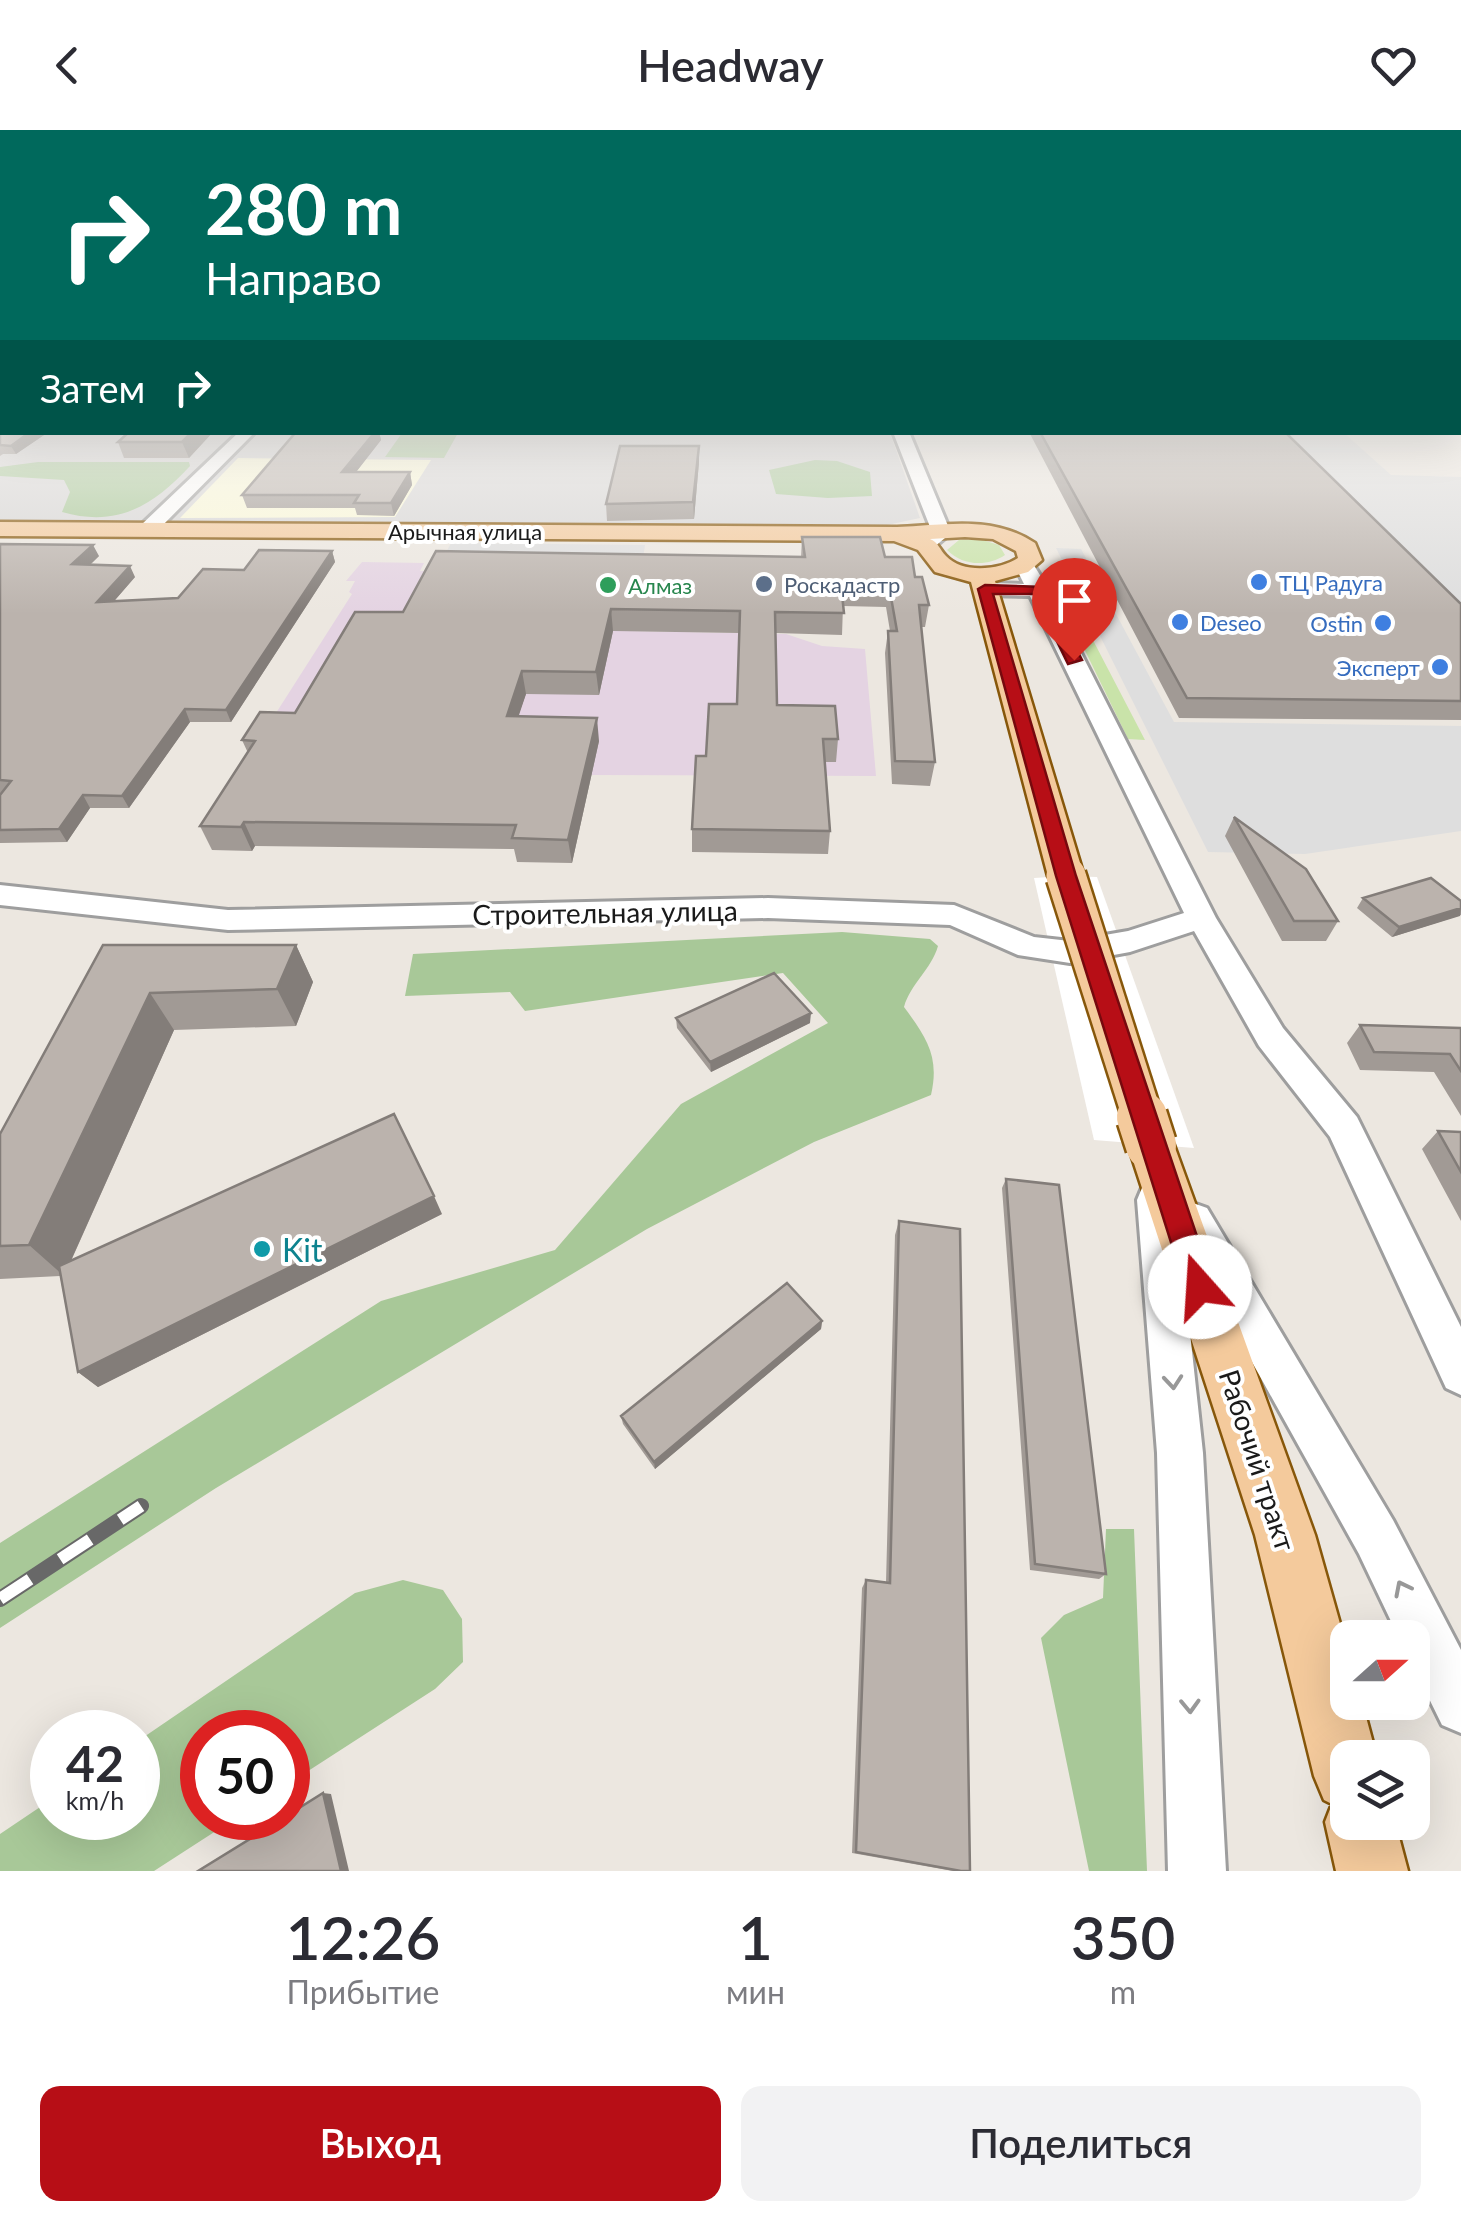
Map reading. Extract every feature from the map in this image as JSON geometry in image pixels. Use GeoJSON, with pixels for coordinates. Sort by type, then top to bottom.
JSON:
{"type":"FeatureCollection","features":[{"type":"Feature","properties":{"kind":"main road","name":"Арычная улица"},"geometry":{"type":"LineString","coordinates":[[0,529],[897,534],[934,530]]}},
{"type":"Feature","properties":{"kind":"main road"},"geometry":{"type":"LineString","coordinates":[[934,530],[986,531],[1011,538],[1028,548],[1030,560],[1025,566],[987,579],[942,565],[933,559],[934,530]]}},
{"type":"Feature","properties":{"kind":"main road","name":"Рабочий тракт"},"geometry":{"type":"LineString","coordinates":[[987,579],[1066,876],[1151,1145],[1284,1535],[1338,1740]]}},
{"type":"Feature","properties":{"kind":"main road"},"geometry":{"type":"LineString","coordinates":[[1364,1840],[1372,1871]]}},
{"type":"Feature","properties":{"kind":"street"},"geometry":{"type":"LineString","coordinates":[[147,530],[228,451]]}},
{"type":"Feature","properties":{"kind":"street"},"geometry":{"type":"LineString","coordinates":[[907,451],[934,530]]}},
{"type":"Feature","properties":{"kind":"street"},"geometry":{"type":"LineString","coordinates":[[1025,566],[1201,918],[1271,1037],[1344,1128],[1461,1373]]}},
{"type":"Feature","properties":{"kind":"street"},"geometry":{"type":"LineString","coordinates":[[987,579],[1039,590]]}},
{"type":"Feature","properties":{"kind":"street","name":"Строительная улица"},"geometry":{"type":"LineString","coordinates":[[0,894],[228,920],[768,908],[954,915],[1029,946],[1070,952],[1130,941],[1201,918]]}},
{"type":"Feature","properties":{"kind":"street"},"geometry":{"type":"LineString","coordinates":[[1151,1145],[1376,1536],[1461,1706]]}},
{"type":"Feature","properties":{"kind":"street"},"geometry":{"type":"LineString","coordinates":[[1151,1145],[1180,1453],[1197,1871]]}},
{"type":"Feature","properties":{"kind":"shaded area"},"geometry":{"type":"Polygon","coordinates":[[[0,451],[896,451],[920,518],[887,525],[0,521],[0,451]]]}},
{"type":"Feature","properties":{"kind":"shaded area"},"geometry":{"type":"Polygon","coordinates":[[[1292,451],[1364,451],[1391,475],[1461,477],[1461,625],[1292,451]]]}},
{"type":"Feature","properties":{"kind":"shaded area"},"geometry":{"type":"Polygon","coordinates":[[[238,458],[431,460],[395,517],[180,518],[238,458]]]}},
{"type":"Feature","properties":{"kind":"shaded area"},"geometry":{"type":"Polygon","coordinates":[[[451,543],[645,545],[641,570],[438,568],[451,543]]]}},
{"type":"Feature","properties":{"kind":"shaded area"},"geometry":{"type":"Polygon","coordinates":[[[1056,548],[1081,549],[1174,722],[1461,726],[1461,831],[1305,854],[1208,852],[1056,548]]]}},
{"type":"Feature","properties":{"kind":"shaded area"},"geometry":{"type":"Polygon","coordinates":[[[362,562],[424,563],[420,571],[440,572],[413,627],[786,634],[822,646],[865,649],[876,776],[241,768],[352,594],[349,592],[355,581],[346,581],[362,562]]]}},
{"type":"Feature","properties":{"kind":"green space"},"geometry":{"type":"Polygon","coordinates":[[[389,451],[448,451],[444,458],[385,457],[389,451]]]}},
{"type":"Feature","properties":{"kind":"green space"},"geometry":{"type":"Polygon","coordinates":[[[815,460],[837,461],[870,472],[872,496],[776,494],[769,470],[815,460]]]}},
{"type":"Feature","properties":{"kind":"green space"},"geometry":{"type":"Polygon","coordinates":[[[38,462],[189,462],[190,466],[148,502],[134,510],[101,517],[62,512],[70,492],[64,480],[0,476],[0,467],[38,462]]]}},
{"type":"Feature","properties":{"kind":"green space"},"geometry":{"type":"Polygon","coordinates":[[[979,539],[999,545],[1005,555],[991,562],[975,563],[947,550],[959,540],[979,539]]]}},
{"type":"Feature","properties":{"kind":"green space"},"geometry":{"type":"Polygon","coordinates":[[[1059,597],[1071,598],[1145,740],[1128,739],[1059,597]]]}},
{"type":"Feature","properties":{"kind":"green space"},"geometry":{"type":"Polygon","coordinates":[[[842,932],[930,939],[938,946],[904,1007],[929,1048],[934,1069],[931,1095],[814,1142],[647,1229],[216,1488],[0,1628],[0,1543],[381,1301],[555,1250],[681,1104],[828,1023],[783,973],[525,1011],[510,992],[405,996],[413,954],[842,932]]]}},
{"type":"Feature","properties":{"kind":"green space"},"geometry":{"type":"Polygon","coordinates":[[[1106,1529],[1134,1529],[1147,1871],[1089,1871],[1041,1638],[1064,1615],[1103,1598],[1106,1529]]]}},
{"type":"Feature","properties":{"kind":"green space"},"geometry":{"type":"Polygon","coordinates":[[[403,1580],[443,1590],[462,1619],[463,1662],[435,1689],[310,1770],[310,1710],[183,1710],[355,1593],[403,1580]]]}},
{"type":"Feature","properties":{"kind":"green space"},"geometry":{"type":"Polygon","coordinates":[[[180,1712],[180,1840],[202,1840],[154,1871],[0,1871],[0,1834],[30,1814],[30,1840],[160,1840],[160,1726],[180,1712]]]}},
{"type":"Feature","properties":{"kind":"pier"},"geometry":{"type":"Polygon","coordinates":[[[1097,877],[1194,1148],[1094,1140],[1034,878],[1097,877]]]}},
{"type":"Feature","properties":{"kind":"building"},"geometry":{"type":"Polygon","coordinates":[[[280,451],[359,451],[342,472],[410,472],[391,503],[354,503],[359,495],[242,495],[280,451]]]}},
{"type":"Feature","properties":{"kind":"building"},"geometry":{"type":"Polygon","coordinates":[[[619,451],[698,451],[693,502],[606,504],[619,451]]]}},
{"type":"Feature","properties":{"kind":"building","name":"ТЦ Радуга"},"geometry":{"type":"Polygon","coordinates":[[[1051,451],[1305,451],[1461,604],[1461,701],[1187,698],[1051,451]]]}},
{"type":"Feature","properties":{"kind":"building"},"geometry":{"type":"Polygon","coordinates":[[[802,537],[880,537],[885,557],[912,557],[915,577],[922,577],[929,605],[919,605],[935,762],[895,761],[888,631],[897,631],[889,586],[841,585],[844,613],[775,612],[777,705],[835,706],[838,739],[823,739],[830,831],[692,829],[696,756],[706,756],[709,704],[737,704],[740,611],[611,609],[596,672],[522,671],[507,716],[597,718],[568,840],[512,838],[516,825],[244,822],[241,827],[200,826],[255,741],[242,740],[260,712],[295,713],[355,612],[403,612],[436,551],[805,557],[802,537]]]}},
{"type":"Feature","properties":{"kind":"building"},"geometry":{"type":"Polygon","coordinates":[[[0,544],[93,545],[72,564],[130,566],[97,602],[178,598],[203,569],[244,570],[259,550],[332,551],[226,710],[185,709],[122,796],[83,795],[59,829],[0,830],[0,795],[11,781],[0,780],[0,544]]]}},
{"type":"Feature","properties":{"kind":"building"},"geometry":{"type":"Polygon","coordinates":[[[1234,817],[1306,869],[1338,921],[1294,921],[1234,817]]]}},
{"type":"Feature","properties":{"kind":"building"},"geometry":{"type":"Polygon","coordinates":[[[1431,878],[1461,901],[1461,908],[1399,927],[1363,898],[1431,878]]]}},
{"type":"Feature","properties":{"kind":"building"},"geometry":{"type":"Polygon","coordinates":[[[103,945],[296,945],[277,989],[150,993],[29,1245],[0,1246],[0,1134],[103,945]]]}},
{"type":"Feature","properties":{"kind":"building"},"geometry":{"type":"Polygon","coordinates":[[[774,973],[811,1013],[710,1062],[676,1018],[774,973]]]}},
{"type":"Feature","properties":{"kind":"building"},"geometry":{"type":"Polygon","coordinates":[[[1360,1025],[1461,1028],[1461,1071],[1450,1054],[1374,1052],[1360,1025]]]}},
{"type":"Feature","properties":{"kind":"building","name":"Kit"},"geometry":{"type":"Polygon","coordinates":[[[394,1114],[434,1196],[78,1372],[59,1266],[394,1114]]]}},
{"type":"Feature","properties":{"kind":"building"},"geometry":{"type":"Polygon","coordinates":[[[1438,1131],[1461,1132],[1461,1172],[1438,1131]]]}},
{"type":"Feature","properties":{"kind":"building"},"geometry":{"type":"Polygon","coordinates":[[[1006,1179],[1059,1185],[1106,1574],[1035,1564],[1006,1179]]]}},
{"type":"Feature","properties":{"kind":"building"},"geometry":{"type":"Polygon","coordinates":[[[899,1221],[960,1229],[970,1871],[856,1852],[866,1580],[890,1583],[899,1221]]]}},
{"type":"Feature","properties":{"kind":"building"},"geometry":{"type":"Polygon","coordinates":[[[787,1283],[822,1321],[654,1462],[621,1416],[787,1283]]]}},
{"type":"Feature","properties":{"kind":"building"},"geometry":{"type":"Polygon","coordinates":[[[323,1793],[341,1871],[198,1871],[248,1840],[310,1840],[310,1801],[323,1793]]]}},
{"type":"Feature","properties":{"kind":"railway"},"geometry":{"type":"LineString","coordinates":[[0,1599],[141,1506]]}},
{"type":"Feature","properties":{"kind":"place","name":"ТЦ Радуга"},"geometry":{"type":"Point","coordinates":[1259,582]}},
{"type":"Feature","properties":{"kind":"place","name":"Роскадастр"},"geometry":{"type":"Point","coordinates":[764,584]}},
{"type":"Feature","properties":{"kind":"place","name":"Алмаз"},"geometry":{"type":"Point","coordinates":[608,585]}},
{"type":"Feature","properties":{"kind":"place","name":"Deseo"},"geometry":{"type":"Point","coordinates":[1180,622]}},
{"type":"Feature","properties":{"kind":"place","name":"Ostin"},"geometry":{"type":"Point","coordinates":[1383,623]}},
{"type":"Feature","properties":{"kind":"place","name":"Эксперт"},"geometry":{"type":"Point","coordinates":[1440,667]}},
{"type":"Feature","properties":{"kind":"place","name":"Kit"},"geometry":{"type":"Point","coordinates":[262,1249]}},
{"type":"Feature","properties":{"kind":"route"},"geometry":{"type":"LineString","coordinates":[[1074,660],[1039,590],[985,589],[1066,876],[1200,1287]]}}]}
